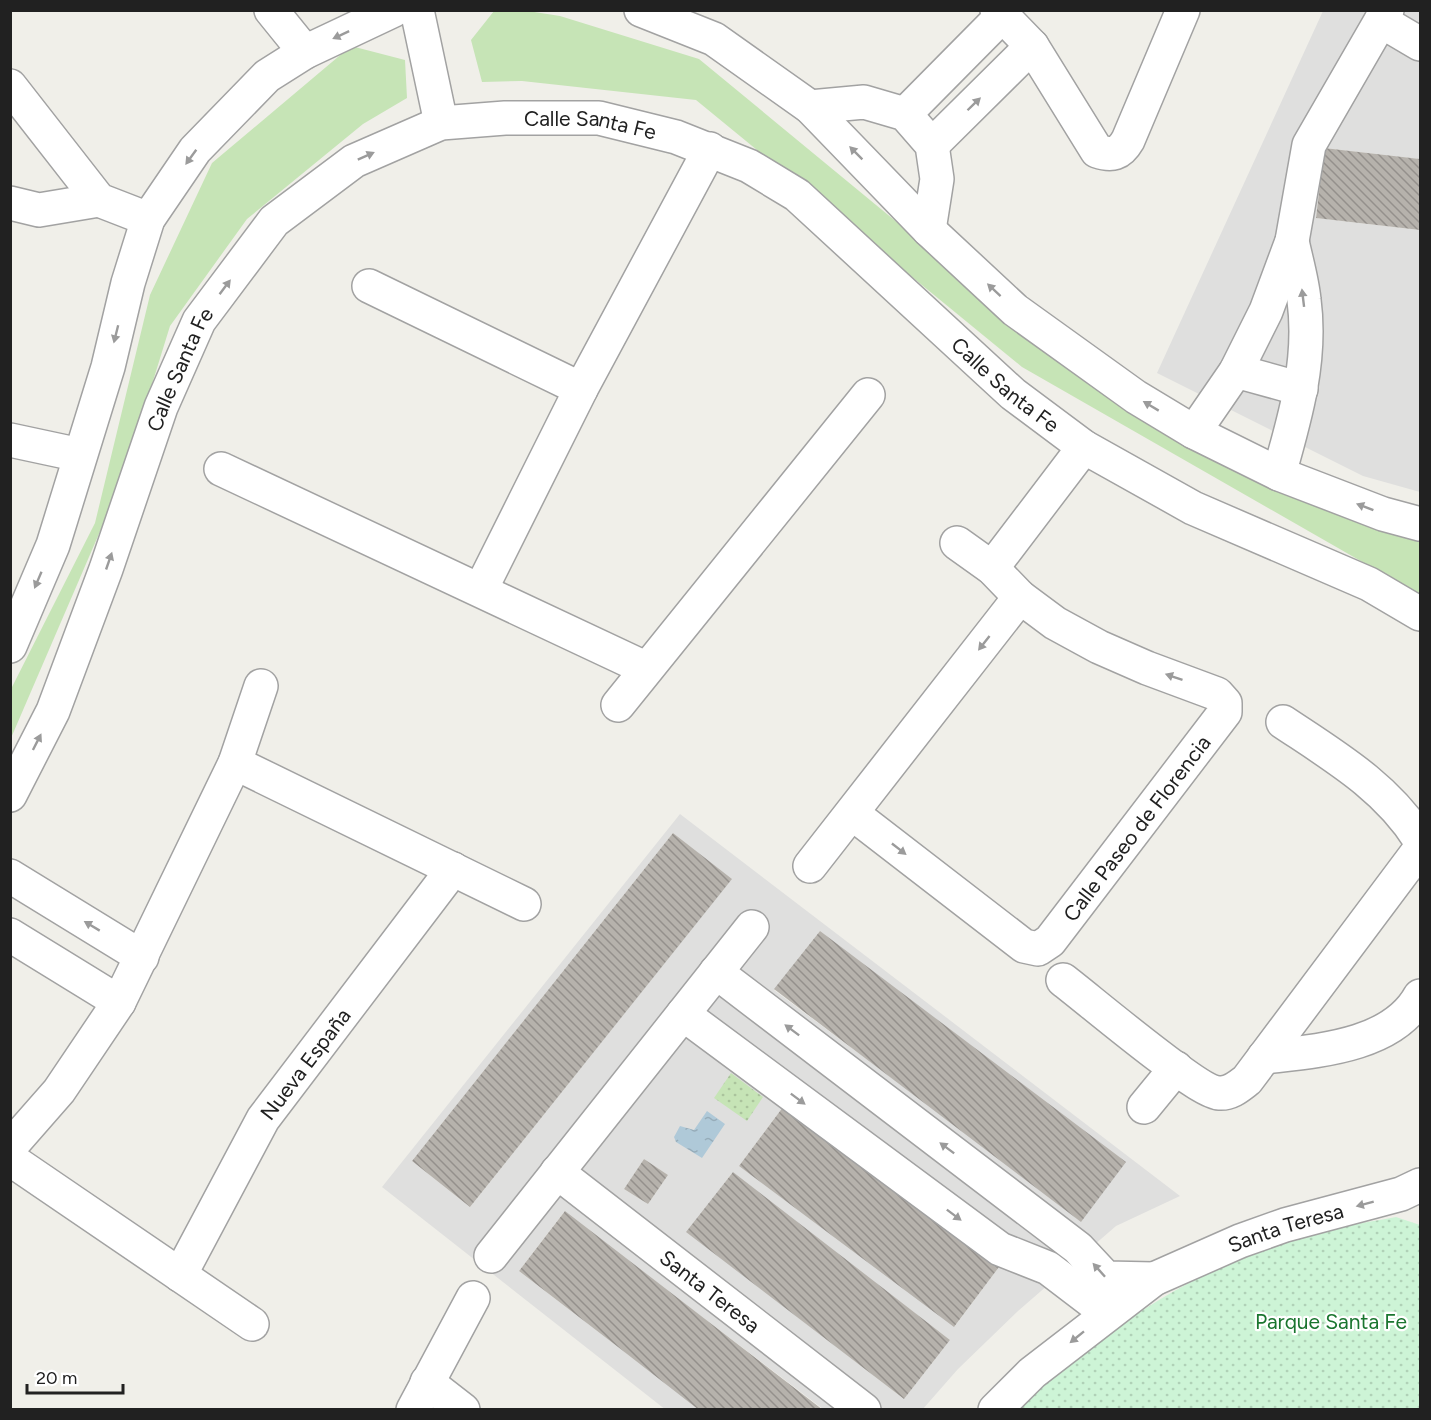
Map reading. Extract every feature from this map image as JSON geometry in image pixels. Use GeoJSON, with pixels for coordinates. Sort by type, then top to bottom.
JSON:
{"type":"FeatureCollection","features":[{"type":"Feature","properties":{"kind":"street"},"geometry":{"type":"LineString","coordinates":[[271,10],[305,52]]}},
{"type":"Feature","properties":{"kind":"street"},"geometry":{"type":"LineString","coordinates":[[10,646],[52,545],[108,367],[128,283],[148,219],[195,150],[267,76],[305,52],[394,10]]}},
{"type":"Feature","properties":{"kind":"street"},"geometry":{"type":"LineString","coordinates":[[417,10],[441,123]]}},
{"type":"Feature","properties":{"kind":"street"},"geometry":{"type":"LineString","coordinates":[[641,10],[714,39],[810,106],[929,230],[1015,310],[1136,397],[1194,432],[1279,474],[1383,514],[1420,524]]}},
{"type":"Feature","properties":{"kind":"street"},"geometry":{"type":"LineString","coordinates":[[905,114],[1000,13],[1032,46],[1096,151],[1110,155],[1122,151],[1183,10]]}},
{"type":"Feature","properties":{"kind":"street"},"geometry":{"type":"LineString","coordinates":[[1194,432],[1236,371],[1266,311],[1292,241],[1309,145],[1384,16],[1420,44]]}},
{"type":"Feature","properties":{"kind":"street"},"geometry":{"type":"LineString","coordinates":[[932,145],[1032,46]]}},
{"type":"Feature","properties":{"kind":"street"},"geometry":{"type":"LineString","coordinates":[[10,86],[99,200]]}},
{"type":"Feature","properties":{"kind":"street"},"geometry":{"type":"LineString","coordinates":[[810,106],[864,102],[905,114],[932,145],[937,179],[929,230]]}},
{"type":"Feature","properties":{"kind":"street","name":"Calle Santa Fe"},"geometry":{"type":"LineString","coordinates":[[10,795],[53,711],[106,569],[161,407],[199,321],[274,221],[354,161],[441,123],[505,118],[599,118],[676,137],[749,166],[797,195],[1013,394],[1084,447],[1193,508],[1369,584],[1420,614]]}},
{"type":"Feature","properties":{"kind":"street"},"geometry":{"type":"LineString","coordinates":[[481,589],[581,389],[710,149]]}},
{"type":"Feature","properties":{"kind":"street"},"geometry":{"type":"LineString","coordinates":[[10,203],[39,210],[99,200],[148,219]]}},
{"type":"Feature","properties":{"kind":"street"},"geometry":{"type":"LineString","coordinates":[[1279,474],[1301,389],[1304,302],[1292,241]]}},
{"type":"Feature","properties":{"kind":"street"},"geometry":{"type":"LineString","coordinates":[[369,286],[581,389]]}},
{"type":"Feature","properties":{"kind":"street"},"geometry":{"type":"LineString","coordinates":[[1236,371],[1301,389]]}},
{"type":"Feature","properties":{"kind":"street"},"geometry":{"type":"LineString","coordinates":[[618,705],[645,668],[868,395]]}},
{"type":"Feature","properties":{"kind":"street"},"geometry":{"type":"LineString","coordinates":[[10,440],[80,455]]}},
{"type":"Feature","properties":{"kind":"street"},"geometry":{"type":"LineString","coordinates":[[992,567],[1084,447]]}},
{"type":"Feature","properties":{"kind":"street"},"geometry":{"type":"LineString","coordinates":[[221,469],[481,589],[645,668]]}},
{"type":"Feature","properties":{"kind":"street","name":"Calle Paseo de Florencia"},"geometry":{"type":"LineString","coordinates":[[853,814],[1024,946],[1038,949],[1050,941],[1225,712],[1225,703],[1217,694],[1099,647],[1055,623],[1020,597],[992,567],[957,543]]}},
{"type":"Feature","properties":{"kind":"street"},"geometry":{"type":"LineString","coordinates":[[810,866],[853,814],[1020,597]]}},
{"type":"Feature","properties":{"kind":"street"},"geometry":{"type":"LineString","coordinates":[[10,1147],[59,1090],[119,1002],[235,763],[261,686]]}},
{"type":"Feature","properties":{"kind":"street"},"geometry":{"type":"LineString","coordinates":[[1282,722],[1378,788],[1405,815],[1420,840]]}},
{"type":"Feature","properties":{"kind":"street"},"geometry":{"type":"LineString","coordinates":[[235,763],[524,904]]}},
{"type":"Feature","properties":{"kind":"street"},"geometry":{"type":"LineString","coordinates":[[1063,980],[1207,1090],[1216,1094],[1228,1093],[1247,1080],[1420,849]]}},
{"type":"Feature","properties":{"kind":"street","name":"Nueva España"},"geometry":{"type":"LineString","coordinates":[[180,1275],[263,1119],[453,869]]}},
{"type":"Feature","properties":{"kind":"street"},"geometry":{"type":"LineString","coordinates":[[10,876],[142,957]]}},
{"type":"Feature","properties":{"kind":"street"},"geometry":{"type":"LineString","coordinates":[[491,1256],[752,927]]}},
{"type":"Feature","properties":{"kind":"street"},"geometry":{"type":"LineString","coordinates":[[10,935],[119,1002]]}},
{"type":"Feature","properties":{"kind":"street","name":"Santa Teresa"},"geometry":{"type":"LineString","coordinates":[[716,972],[1078,1248],[1106,1278],[1154,1279]]}},
{"type":"Feature","properties":{"kind":"street"},"geometry":{"type":"LineString","coordinates":[[1264,1057],[1319,1050],[1366,1037],[1400,1019],[1420,996]]}},
{"type":"Feature","properties":{"kind":"street"},"geometry":{"type":"LineString","coordinates":[[683,1014],[1000,1249],[1048,1268],[1107,1313]]}},
{"type":"Feature","properties":{"kind":"street"},"geometry":{"type":"LineString","coordinates":[[1144,1107],[1176,1068]]}},
{"type":"Feature","properties":{"kind":"street"},"geometry":{"type":"LineString","coordinates":[[870,1152],[899,1111]]}},
{"type":"Feature","properties":{"kind":"street"},"geometry":{"type":"LineString","coordinates":[[10,1159],[252,1324]]}},
{"type":"Feature","properties":{"kind":"street","name":"Santa Teresa"},"geometry":{"type":"LineString","coordinates":[[557,1172],[864,1410]]}},
{"type":"Feature","properties":{"kind":"street","name":"Santa Teresa"},"geometry":{"type":"LineString","coordinates":[[995,1410],[1032,1373],[1154,1279],[1240,1241],[1285,1225],[1414,1193]]}},
{"type":"Feature","properties":{"kind":"street"},"geometry":{"type":"LineString","coordinates":[[462,1410],[420,1396],[473,1298]]}},
{"type":"Feature","properties":{"kind":"shaded area"},"geometry":{"type":"Polygon","coordinates":[[[1323,11],[1420,11],[1420,159],[1324,148],[1316,218],[1420,230],[1420,492],[1363,476],[1157,373],[1323,11]]]}},
{"type":"Feature","properties":{"kind":"shaded area"},"geometry":{"type":"Polygon","coordinates":[[[680,814],[1180,1196],[1116,1226],[1018,1311],[958,1369],[922,1410],[823,1409],[564,1212],[519,1271],[699,1409],[666,1410],[382,1187],[680,814]],[[673,833],[412,1161],[470,1207],[731,880],[673,833]],[[820,931],[774,990],[916,1096],[820,931]],[[783,1107],[739,1166],[955,1326],[999,1267],[783,1107]],[[644,1159],[624,1189],[648,1204],[668,1175],[644,1159]],[[732,1173],[687,1232],[904,1399],[950,1340],[732,1173]]]}},
{"type":"Feature","properties":{"kind":"green space"},"geometry":{"type":"Polygon","coordinates":[[[494,11],[528,11],[560,16],[699,59],[1115,402],[1420,530],[1420,595],[1022,367],[696,100],[522,81],[482,82],[471,40],[494,11]]]}},
{"type":"Feature","properties":{"kind":"green space"},"geometry":{"type":"Polygon","coordinates":[[[351,46],[405,60],[407,98],[363,124],[247,219],[170,326],[123,478],[11,738],[11,689],[95,523],[150,295],[212,163],[351,46]]]}},
{"type":"Feature","properties":{"kind":"green space"},"geometry":{"type":"Polygon","coordinates":[[[731,1073],[763,1097],[747,1121],[714,1098],[731,1073]]]}},
{"type":"Feature","properties":{"kind":"green space","name":"Parque Santa Fe"},"geometry":{"type":"Polygon","coordinates":[[[1396,1217],[1420,1225],[1420,1409],[1016,1410],[1109,1332],[1213,1270],[1301,1235],[1396,1217]]]}},
{"type":"Feature","properties":{"kind":"water"},"geometry":{"type":"Polygon","coordinates":[[[707,1111],[725,1124],[702,1158],[676,1142],[674,1137],[680,1126],[694,1130],[707,1111]]]}},
{"type":"Feature","properties":{"kind":"building"},"geometry":{"type":"Polygon","coordinates":[[[1324,148],[1420,159],[1420,230],[1316,218],[1324,148]]]}},
{"type":"Feature","properties":{"kind":"building"},"geometry":{"type":"Polygon","coordinates":[[[673,833],[732,879],[470,1207],[412,1161],[673,833]]]}},
{"type":"Feature","properties":{"kind":"building"},"geometry":{"type":"Polygon","coordinates":[[[820,931],[1126,1162],[1081,1222],[774,989],[820,931]]]}},
{"type":"Feature","properties":{"kind":"building"},"geometry":{"type":"Polygon","coordinates":[[[783,1107],[999,1267],[954,1327],[739,1166],[783,1107]]]}},
{"type":"Feature","properties":{"kind":"building"},"geometry":{"type":"Polygon","coordinates":[[[644,1159],[668,1175],[648,1204],[624,1189],[644,1159]]]}},
{"type":"Feature","properties":{"kind":"building"},"geometry":{"type":"Polygon","coordinates":[[[733,1172],[950,1340],[904,1399],[686,1232],[733,1172]]]}},
{"type":"Feature","properties":{"kind":"building"},"geometry":{"type":"Polygon","coordinates":[[[565,1211],[823,1410],[699,1410],[519,1271],[565,1211]]]}}]}
